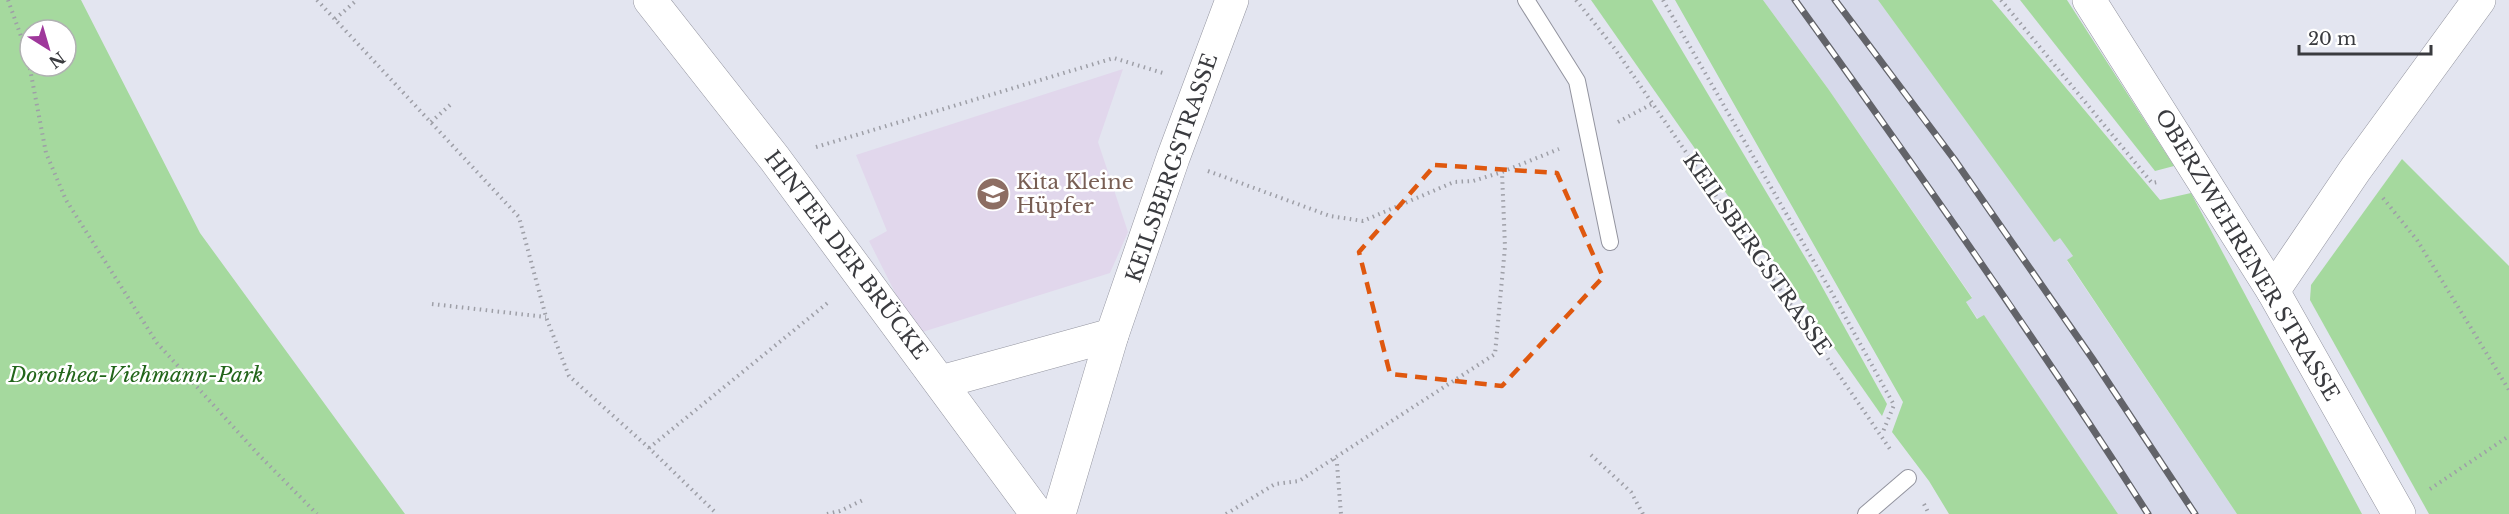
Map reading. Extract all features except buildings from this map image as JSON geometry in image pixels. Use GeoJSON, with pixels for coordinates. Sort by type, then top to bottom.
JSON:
{"type":"FeatureCollection","features":[{"type":"Feature","properties":{"kind":"street","name":"HINTER DER BRÜCKE"},"geometry":{"type":"LineString","coordinates":[[650,0],[775,159],[1037,514]]}},
{"type":"Feature","properties":{"kind":"street","name":"KEILSBERGSTRASSE"},"geometry":{"type":"LineString","coordinates":[[1059,514],[1112,336],[1173,158],[1232,0]]}},
{"type":"Feature","properties":{"kind":"street","name":"OBERZWEHRENER STRASSE"},"geometry":{"type":"LineString","coordinates":[[2089,0],[2273,291],[2398,512]]}},
{"type":"Feature","properties":{"kind":"street"},"geometry":{"type":"LineString","coordinates":[[2273,291],[2355,170],[2478,0]]}},
{"type":"Feature","properties":{"kind":"street"},"geometry":{"type":"LineString","coordinates":[[941,382],[1112,336]]}},
{"type":"Feature","properties":{"kind":"lane"},"geometry":{"type":"LineString","coordinates":[[1526,0],[1577,81],[1610,242]]}},
{"type":"Feature","properties":{"kind":"lane"},"geometry":{"type":"LineString","coordinates":[[1866,514],[1908,478]]}},
{"type":"Feature","properties":{"kind":"path"},"geometry":{"type":"LineString","coordinates":[[8,0],[27,53],[46,153],[66,200],[157,343],[258,454],[317,514]]}},
{"type":"Feature","properties":{"kind":"path"},"geometry":{"type":"LineString","coordinates":[[317,0],[519,217],[546,318],[569,376],[650,448],[717,514]]}},
{"type":"Feature","properties":{"kind":"path"},"geometry":{"type":"LineString","coordinates":[[334,19],[357,0]]}},
{"type":"Feature","properties":{"kind":"path","name":"KEILSBERGSTRASSE"},"geometry":{"type":"LineString","coordinates":[[1576,0],[1615,49],[1881,435],[1929,514]]}},
{"type":"Feature","properties":{"kind":"path"},"geometry":{"type":"LineString","coordinates":[[1663,0],[1894,405],[1881,435]]}},
{"type":"Feature","properties":{"kind":"path"},"geometry":{"type":"LineString","coordinates":[[2001,0],[2152,183],[2197,168]]}},
{"type":"Feature","properties":{"kind":"path"},"geometry":{"type":"LineString","coordinates":[[775,159],[1113,58],[1200,84]]}},
{"type":"Feature","properties":{"kind":"path"},"geometry":{"type":"LineString","coordinates":[[1173,158],[1330,216],[1363,221],[1454,182],[1473,181],[1502,172],[1588,137],[1652,104]]}},
{"type":"Feature","properties":{"kind":"path"},"geometry":{"type":"LineString","coordinates":[[431,122],[450,105]]}},
{"type":"Feature","properties":{"kind":"path"},"geometry":{"type":"LineString","coordinates":[[1226,514],[1275,483],[1299,481],[1495,354],[1505,247],[1502,172]]}},
{"type":"Feature","properties":{"kind":"path"},"geometry":{"type":"LineString","coordinates":[[2386,202],[2417,240],[2509,390]]}},
{"type":"Feature","properties":{"kind":"path"},"geometry":{"type":"LineString","coordinates":[[650,448],[861,276]]}},
{"type":"Feature","properties":{"kind":"path"},"geometry":{"type":"LineString","coordinates":[[432,304],[546,318]]}},
{"type":"Feature","properties":{"kind":"path"},"geometry":{"type":"LineString","coordinates":[[2398,512],[2509,436]]}},
{"type":"Feature","properties":{"kind":"path"},"geometry":{"type":"LineString","coordinates":[[1591,455],[1631,492],[1643,514]]}},
{"type":"Feature","properties":{"kind":"path"},"geometry":{"type":"LineString","coordinates":[[1334,458],[1337,464],[1341,514]]}},
{"type":"Feature","properties":{"kind":"path"},"geometry":{"type":"LineString","coordinates":[[827,514],[840,511],[862,500]]}},
{"type":"Feature","properties":{"kind":"highlighted area"},"geometry":{"type":"Polygon","coordinates":[[[1435,165],[1557,173],[1603,277],[1502,386],[1390,374],[1359,252],[1435,165]]]}},
{"type":"Feature","properties":{"kind":"shaded area"},"geometry":{"type":"Polygon","coordinates":[[[1763,0],[1878,0],[2054,241],[2060,237],[2073,256],[2067,261],[2237,514],[2118,514],[1984,316],[1978,319],[1966,302],[1972,297],[1829,90],[1763,0]]]}},
{"type":"Feature","properties":{"kind":"shaded area","name":"Kita Kleine Hüpfer"},"geometry":{"type":"Polygon","coordinates":[[[1123,69],[1098,142],[1128,232],[1110,273],[916,334],[869,241],[887,231],[856,155],[1123,69]]]}},
{"type":"Feature","properties":{"kind":"green space","name":"Dorothea-Viehmann-Park"},"geometry":{"type":"Polygon","coordinates":[[[0,0],[81,0],[200,233],[405,514],[0,514],[0,0]]]}},
{"type":"Feature","properties":{"kind":"green space"},"geometry":{"type":"Polygon","coordinates":[[[1591,0],[1652,0],[1815,274],[1887,404],[1882,416],[1591,0]]]}},
{"type":"Feature","properties":{"kind":"green space"},"geometry":{"type":"Polygon","coordinates":[[[1675,0],[1763,0],[1829,90],[1972,298],[1966,302],[1977,319],[1984,315],[2118,514],[1949,514],[1929,481],[1892,432],[1903,402],[1675,0]]]}},
{"type":"Feature","properties":{"kind":"green space"},"geometry":{"type":"Polygon","coordinates":[[[1878,0],[1992,0],[2160,200],[2191,193],[2362,514],[2237,514],[2067,260],[2073,256],[2060,238],[2054,242],[1878,0]]]}},
{"type":"Feature","properties":{"kind":"green space"},"geometry":{"type":"Polygon","coordinates":[[[2020,0],[2067,0],[2174,166],[2155,171],[2020,0]]]}},
{"type":"Feature","properties":{"kind":"green space"},"geometry":{"type":"Polygon","coordinates":[[[2402,159],[2509,266],[2509,514],[2429,514],[2310,300],[2311,285],[2402,159]]]}},
{"type":"Feature","properties":{"kind":"railway"},"geometry":{"type":"LineString","coordinates":[[1795,0],[1975,255],[2148,514]]}},
{"type":"Feature","properties":{"kind":"railway"},"geometry":{"type":"LineString","coordinates":[[1835,0],[1954,159],[2092,358],[2195,514]]}},
{"type":"Feature","properties":{"kind":"place","name":"Kita Kleine Hüpfer"},"geometry":{"type":"Point","coordinates":[993,194]}}]}
